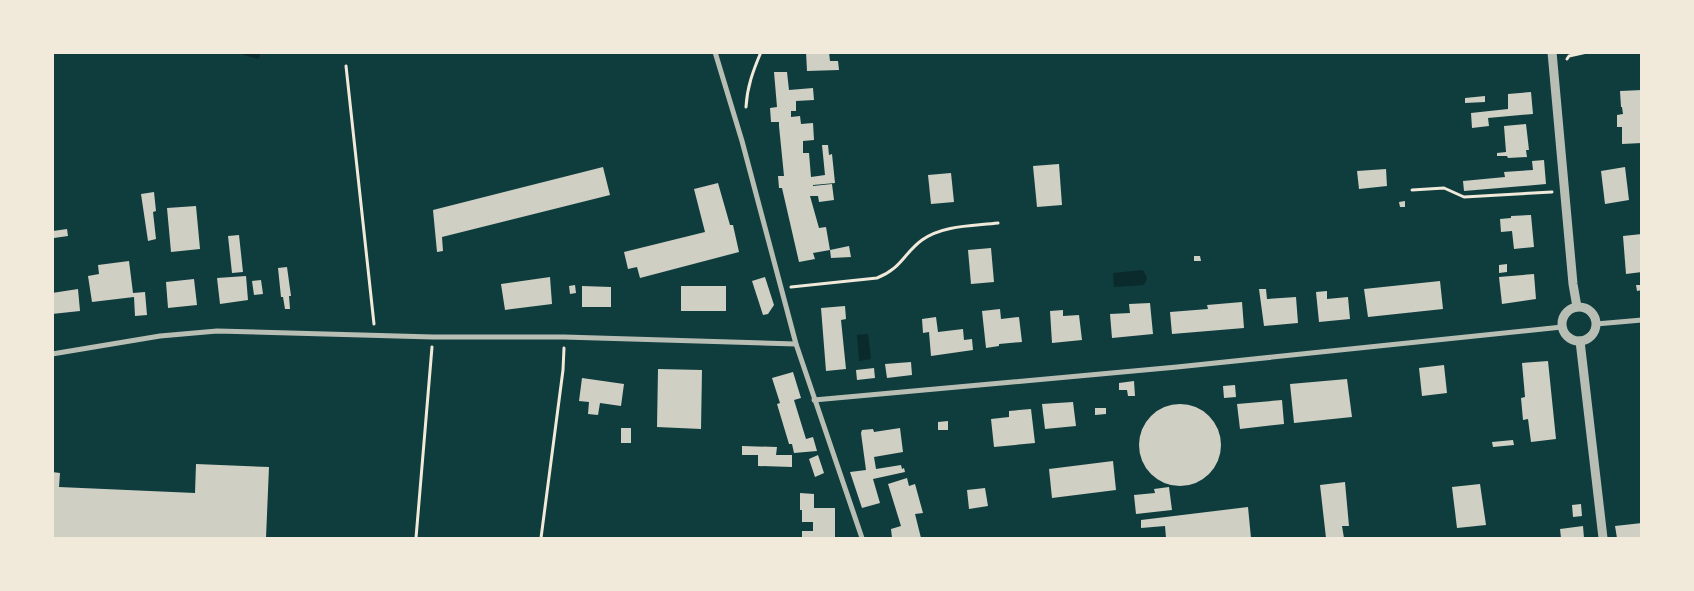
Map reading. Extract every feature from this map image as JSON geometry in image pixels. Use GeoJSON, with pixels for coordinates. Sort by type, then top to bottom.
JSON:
{"type":"FeatureCollection","features":[{"type":"Feature","properties":{"kind":"street"},"geometry":{"type":"LineString","coordinates":[[715,52],[742,141],[796,344],[862,538]]}},
{"type":"Feature","properties":{"kind":"street"},"geometry":{"type":"LineString","coordinates":[[1552,52],[1573,284],[1577,307]]}},
{"type":"Feature","properties":{"kind":"street"},"geometry":{"type":"LineString","coordinates":[[1577,307],[1583,307],[1593,313],[1596,324],[1590,338],[1580,341],[1567,336],[1562,327],[1562,322],[1567,312],[1577,307]]}},
{"type":"Feature","properties":{"kind":"street"},"geometry":{"type":"LineString","coordinates":[[1596,324],[1642,320]]}},
{"type":"Feature","properties":{"kind":"street"},"geometry":{"type":"LineString","coordinates":[[814,400],[1177,367],[1562,327]]}},
{"type":"Feature","properties":{"kind":"street"},"geometry":{"type":"LineString","coordinates":[[52,354],[160,336],[218,331],[433,337],[564,337],[796,344]]}},
{"type":"Feature","properties":{"kind":"street"},"geometry":{"type":"LineString","coordinates":[[1580,341],[1603,538]]}},
{"type":"Feature","properties":{"kind":"path"},"geometry":{"type":"LineString","coordinates":[[745,109],[747,90],[761,52]]}},
{"type":"Feature","properties":{"kind":"path"},"geometry":{"type":"LineString","coordinates":[[1554,70],[1563,67],[1569,56],[1587,52]]}},
{"type":"Feature","properties":{"kind":"path"},"geometry":{"type":"LineString","coordinates":[[346,66],[375,335]]}},
{"type":"Feature","properties":{"kind":"path"},"geometry":{"type":"LineString","coordinates":[[1412,190],[1444,188],[1464,197],[1565,191]]}},
{"type":"Feature","properties":{"kind":"path"},"geometry":{"type":"LineString","coordinates":[[781,288],[877,278],[888,274],[902,262],[911,250],[934,233],[948,229],[998,223]]}},
{"type":"Feature","properties":{"kind":"path"},"geometry":{"type":"LineString","coordinates":[[416,538],[433,337]]}},
{"type":"Feature","properties":{"kind":"path"},"geometry":{"type":"LineString","coordinates":[[541,538],[563,370],[564,337]]}},
{"type":"Feature","properties":{"kind":"water"},"geometry":{"type":"Polygon","coordinates":[[[1143,270],[1147,278],[1144,285],[1114,287],[1113,273],[1143,270]]]}},
{"type":"Feature","properties":{"kind":"water"},"geometry":{"type":"Polygon","coordinates":[[[868,334],[871,359],[859,361],[857,335],[868,334]]]}},
{"type":"Feature","properties":{"kind":"building"},"geometry":{"type":"Polygon","coordinates":[[[806,52],[829,52],[830,61],[838,61],[839,70],[807,71],[806,52]]]}},
{"type":"Feature","properties":{"kind":"building"},"geometry":{"type":"Polygon","coordinates":[[[774,72],[787,72],[789,90],[813,88],[814,100],[796,101],[796,111],[791,111],[791,117],[800,116],[801,124],[813,123],[814,140],[803,141],[803,153],[809,153],[811,177],[825,175],[822,145],[828,145],[829,155],[832,154],[835,183],[813,186],[832,184],[834,200],[819,202],[818,196],[810,196],[819,228],[826,227],[830,250],[813,253],[815,259],[799,262],[782,188],[779,188],[778,176],[784,176],[779,122],[771,122],[770,108],[777,107],[774,72]]]}},
{"type":"Feature","properties":{"kind":"building"},"geometry":{"type":"Polygon","coordinates":[[[1642,90],[1642,143],[1622,144],[1622,127],[1617,127],[1617,115],[1623,114],[1620,91],[1642,90]]]}},
{"type":"Feature","properties":{"kind":"building"},"geometry":{"type":"Polygon","coordinates":[[[1531,92],[1533,114],[1488,118],[1489,126],[1472,128],[1471,113],[1508,109],[1508,94],[1531,92]]]}},
{"type":"Feature","properties":{"kind":"building"},"geometry":{"type":"Polygon","coordinates":[[[1485,96],[1485,102],[1465,103],[1465,98],[1485,96]]]}},
{"type":"Feature","properties":{"kind":"building"},"geometry":{"type":"Polygon","coordinates":[[[1526,124],[1529,150],[1526,150],[1527,157],[1508,158],[1507,156],[1497,156],[1497,153],[1506,152],[1504,126],[1526,124]]]}},
{"type":"Feature","properties":{"kind":"building"},"geometry":{"type":"Polygon","coordinates":[[[1544,160],[1546,184],[1464,191],[1463,181],[1505,177],[1504,172],[1533,170],[1532,161],[1544,160]]]}},
{"type":"Feature","properties":{"kind":"building"},"geometry":{"type":"Polygon","coordinates":[[[1059,164],[1062,205],[1037,207],[1033,166],[1059,164]]]}},
{"type":"Feature","properties":{"kind":"building"},"geometry":{"type":"Polygon","coordinates":[[[603,167],[610,195],[442,237],[443,251],[437,252],[433,210],[603,167]]]}},
{"type":"Feature","properties":{"kind":"building"},"geometry":{"type":"Polygon","coordinates":[[[1625,167],[1629,200],[1605,204],[1601,171],[1625,167]]]}},
{"type":"Feature","properties":{"kind":"building"},"geometry":{"type":"Polygon","coordinates":[[[1386,169],[1387,186],[1359,189],[1357,171],[1386,169]]]}},
{"type":"Feature","properties":{"kind":"building"},"geometry":{"type":"Polygon","coordinates":[[[951,173],[954,202],[931,204],[928,175],[951,173]]]}},
{"type":"Feature","properties":{"kind":"building"},"geometry":{"type":"Polygon","coordinates":[[[718,183],[730,225],[733,225],[739,252],[640,278],[637,267],[628,269],[624,252],[705,232],[694,189],[718,183]]]}},
{"type":"Feature","properties":{"kind":"building"},"geometry":{"type":"Polygon","coordinates":[[[154,192],[156,211],[153,212],[156,239],[148,241],[141,194],[154,192]]]}},
{"type":"Feature","properties":{"kind":"building"},"geometry":{"type":"Polygon","coordinates":[[[1405,201],[1405,207],[1400,207],[1399,202],[1405,201]]]}},
{"type":"Feature","properties":{"kind":"building"},"geometry":{"type":"Polygon","coordinates":[[[196,206],[200,249],[171,252],[167,208],[196,206]]]}},
{"type":"Feature","properties":{"kind":"building"},"geometry":{"type":"Polygon","coordinates":[[[1531,215],[1534,247],[1514,249],[1512,231],[1501,232],[1500,219],[1511,218],[1511,216],[1531,215]]]}},
{"type":"Feature","properties":{"kind":"building"},"geometry":{"type":"Polygon","coordinates":[[[67,229],[68,236],[54,238],[53,231],[67,229]]]}},
{"type":"Feature","properties":{"kind":"building"},"geometry":{"type":"Polygon","coordinates":[[[1642,234],[1642,272],[1626,274],[1623,236],[1642,234]]]}},
{"type":"Feature","properties":{"kind":"building"},"geometry":{"type":"Polygon","coordinates":[[[239,235],[243,272],[232,273],[228,236],[239,235]]]}},
{"type":"Feature","properties":{"kind":"building"},"geometry":{"type":"Polygon","coordinates":[[[849,246],[851,257],[831,258],[830,250],[849,246]]]}},
{"type":"Feature","properties":{"kind":"building"},"geometry":{"type":"Polygon","coordinates":[[[991,248],[994,282],[971,284],[968,250],[991,248]]]}},
{"type":"Feature","properties":{"kind":"building"},"geometry":{"type":"Polygon","coordinates":[[[1194,256],[1200,256],[1201,261],[1194,261],[1194,256]]]}},
{"type":"Feature","properties":{"kind":"building"},"geometry":{"type":"Polygon","coordinates":[[[129,261],[133,293],[145,292],[147,315],[135,316],[134,297],[92,302],[88,276],[99,274],[98,265],[129,261]]]}},
{"type":"Feature","properties":{"kind":"building"},"geometry":{"type":"Polygon","coordinates":[[[1507,264],[1507,272],[1499,273],[1499,265],[1507,264]]]}},
{"type":"Feature","properties":{"kind":"building"},"geometry":{"type":"Polygon","coordinates":[[[287,267],[291,296],[289,296],[290,309],[285,309],[283,297],[281,297],[278,268],[287,267]]]}},
{"type":"Feature","properties":{"kind":"building"},"geometry":{"type":"Polygon","coordinates":[[[1534,274],[1536,299],[1502,304],[1499,277],[1534,274]]]}},
{"type":"Feature","properties":{"kind":"building"},"geometry":{"type":"Polygon","coordinates":[[[246,276],[248,300],[220,304],[217,278],[246,276]]]}},
{"type":"Feature","properties":{"kind":"building"},"geometry":{"type":"Polygon","coordinates":[[[550,277],[552,304],[505,310],[501,284],[550,277]]]}},
{"type":"Feature","properties":{"kind":"building"},"geometry":{"type":"Polygon","coordinates":[[[765,277],[774,305],[768,314],[763,315],[752,281],[765,277]]]}},
{"type":"Feature","properties":{"kind":"building"},"geometry":{"type":"Polygon","coordinates":[[[194,279],[197,305],[168,308],[166,282],[194,279]]]}},
{"type":"Feature","properties":{"kind":"building"},"geometry":{"type":"Polygon","coordinates":[[[261,280],[263,294],[254,295],[252,281],[261,280]]]}},
{"type":"Feature","properties":{"kind":"building"},"geometry":{"type":"Polygon","coordinates":[[[1440,281],[1443,309],[1368,317],[1364,289],[1440,281]]]}},
{"type":"Feature","properties":{"kind":"building"},"geometry":{"type":"Polygon","coordinates":[[[575,285],[576,293],[570,294],[569,286],[575,285]]]}},
{"type":"Feature","properties":{"kind":"building"},"geometry":{"type":"Polygon","coordinates":[[[1636,285],[1642,285],[1642,290],[1637,291],[1636,285]]]}},
{"type":"Feature","properties":{"kind":"building"},"geometry":{"type":"Polygon","coordinates":[[[582,286],[611,287],[611,307],[582,307],[582,286]]]}},
{"type":"Feature","properties":{"kind":"building"},"geometry":{"type":"Polygon","coordinates":[[[681,286],[726,286],[726,311],[681,311],[681,286]]]}},
{"type":"Feature","properties":{"kind":"building"},"geometry":{"type":"Polygon","coordinates":[[[78,289],[80,311],[52,314],[52,293],[78,289]]]}},
{"type":"Feature","properties":{"kind":"building"},"geometry":{"type":"Polygon","coordinates":[[[1259,289],[1266,289],[1267,299],[1296,297],[1298,323],[1264,326],[1259,289]]]}},
{"type":"Feature","properties":{"kind":"building"},"geometry":{"type":"Polygon","coordinates":[[[1327,291],[1327,299],[1348,297],[1350,319],[1319,322],[1316,292],[1327,291]]]}},
{"type":"Feature","properties":{"kind":"building"},"geometry":{"type":"Polygon","coordinates":[[[1242,302],[1244,328],[1172,334],[1170,312],[1208,309],[1207,305],[1242,302]]]}},
{"type":"Feature","properties":{"kind":"building"},"geometry":{"type":"Polygon","coordinates":[[[1150,303],[1153,334],[1112,338],[1110,314],[1130,313],[1129,304],[1150,303]]]}},
{"type":"Feature","properties":{"kind":"building"},"geometry":{"type":"Polygon","coordinates":[[[845,306],[846,319],[841,320],[846,369],[826,371],[821,308],[845,306]]]}},
{"type":"Feature","properties":{"kind":"building"},"geometry":{"type":"Polygon","coordinates":[[[1000,309],[1001,319],[1019,317],[1022,342],[999,344],[999,346],[986,348],[982,311],[1000,309]]]}},
{"type":"Feature","properties":{"kind":"building"},"geometry":{"type":"Polygon","coordinates":[[[1063,310],[1063,316],[1079,315],[1082,340],[1052,343],[1050,311],[1063,310]]]}},
{"type":"Feature","properties":{"kind":"building"},"geometry":{"type":"Polygon","coordinates":[[[936,317],[938,332],[963,329],[964,340],[972,339],[973,350],[931,356],[929,332],[923,333],[922,319],[936,317]]]}},
{"type":"Feature","properties":{"kind":"building"},"geometry":{"type":"Polygon","coordinates":[[[1548,361],[1556,439],[1531,442],[1528,419],[1523,420],[1521,398],[1525,397],[1522,363],[1548,361]]]}},
{"type":"Feature","properties":{"kind":"building"},"geometry":{"type":"Polygon","coordinates":[[[911,362],[912,375],[887,378],[885,364],[911,362]]]}},
{"type":"Feature","properties":{"kind":"building"},"geometry":{"type":"Polygon","coordinates":[[[1444,365],[1447,393],[1422,396],[1419,368],[1444,365]]]}},
{"type":"Feature","properties":{"kind":"building"},"geometry":{"type":"Polygon","coordinates":[[[874,368],[875,378],[857,380],[856,370],[874,368]]]}},
{"type":"Feature","properties":{"kind":"building"},"geometry":{"type":"Polygon","coordinates":[[[658,369],[702,370],[701,429],[657,427],[658,369]]]}},
{"type":"Feature","properties":{"kind":"building"},"geometry":{"type":"Polygon","coordinates":[[[793,372],[801,398],[794,400],[806,439],[813,437],[817,451],[794,453],[792,444],[789,444],[777,404],[780,403],[772,378],[793,372]]]}},
{"type":"Feature","properties":{"kind":"building"},"geometry":{"type":"Polygon","coordinates":[[[582,378],[624,384],[621,406],[600,403],[598,415],[588,414],[589,402],[579,401],[582,378]]]}},
{"type":"Feature","properties":{"kind":"building"},"geometry":{"type":"Polygon","coordinates":[[[1347,379],[1352,417],[1294,423],[1290,384],[1347,379]]]}},
{"type":"Feature","properties":{"kind":"building"},"geometry":{"type":"Polygon","coordinates":[[[1134,381],[1135,396],[1128,396],[1127,390],[1119,390],[1119,383],[1134,381]]]}},
{"type":"Feature","properties":{"kind":"building"},"geometry":{"type":"Polygon","coordinates":[[[1235,385],[1236,397],[1224,398],[1223,386],[1235,385]]]}},
{"type":"Feature","properties":{"kind":"building"},"geometry":{"type":"Polygon","coordinates":[[[1282,400],[1284,424],[1240,429],[1237,404],[1282,400]]]}},
{"type":"Feature","properties":{"kind":"building"},"geometry":{"type":"Polygon","coordinates":[[[1073,402],[1076,426],[1045,429],[1042,404],[1073,402]]]}},
{"type":"Feature","properties":{"kind":"building"},"geometry":{"type":"Polygon","coordinates":[[[1180,404],[1196,408],[1209,416],[1217,429],[1221,445],[1217,461],[1209,474],[1196,482],[1180,486],[1164,482],[1151,474],[1143,461],[1139,445],[1143,429],[1151,416],[1164,408],[1180,404]]]}},
{"type":"Feature","properties":{"kind":"building"},"geometry":{"type":"Polygon","coordinates":[[[1095,408],[1106,408],[1106,414],[1095,415],[1095,408]]]}},
{"type":"Feature","properties":{"kind":"building"},"geometry":{"type":"Polygon","coordinates":[[[1031,409],[1035,443],[994,447],[991,419],[1009,417],[1009,411],[1031,409]]]}},
{"type":"Feature","properties":{"kind":"building"},"geometry":{"type":"Polygon","coordinates":[[[948,421],[948,430],[938,430],[938,422],[948,421]]]}},
{"type":"Feature","properties":{"kind":"building"},"geometry":{"type":"Polygon","coordinates":[[[621,428],[631,428],[631,443],[621,443],[621,428]]]}},
{"type":"Feature","properties":{"kind":"building"},"geometry":{"type":"Polygon","coordinates":[[[900,428],[903,452],[874,457],[876,469],[901,465],[905,472],[873,479],[880,503],[862,508],[850,472],[866,470],[862,430],[873,429],[874,432],[900,428]]]}},
{"type":"Feature","properties":{"kind":"building"},"geometry":{"type":"Polygon","coordinates":[[[1513,440],[1514,445],[1493,447],[1492,442],[1513,440]]]}},
{"type":"Feature","properties":{"kind":"building"},"geometry":{"type":"Polygon","coordinates":[[[742,446],[777,447],[776,455],[792,455],[792,467],[758,466],[758,455],[742,455],[742,446]]]}},
{"type":"Feature","properties":{"kind":"building"},"geometry":{"type":"Polygon","coordinates":[[[818,455],[824,473],[815,477],[809,459],[818,455]]]}},
{"type":"Feature","properties":{"kind":"building"},"geometry":{"type":"Polygon","coordinates":[[[1113,461],[1116,490],[1052,498],[1049,469],[1113,461]]]}},
{"type":"Feature","properties":{"kind":"building"},"geometry":{"type":"Polygon","coordinates":[[[196,464],[269,467],[266,538],[52,538],[52,472],[60,473],[59,487],[195,493],[196,464]]]}},
{"type":"Feature","properties":{"kind":"building"},"geometry":{"type":"Polygon","coordinates":[[[907,478],[909,486],[915,484],[923,513],[915,514],[921,538],[892,538],[891,529],[901,526],[888,484],[907,478]]]}},
{"type":"Feature","properties":{"kind":"building"},"geometry":{"type":"Polygon","coordinates":[[[1345,482],[1349,526],[1342,526],[1344,538],[1326,538],[1320,485],[1345,482]]]}},
{"type":"Feature","properties":{"kind":"building"},"geometry":{"type":"Polygon","coordinates":[[[1480,484],[1486,525],[1457,528],[1452,487],[1480,484]]]}},
{"type":"Feature","properties":{"kind":"building"},"geometry":{"type":"Polygon","coordinates":[[[1169,487],[1172,510],[1136,514],[1134,495],[1155,493],[1154,489],[1169,487]]]}},
{"type":"Feature","properties":{"kind":"building"},"geometry":{"type":"Polygon","coordinates":[[[985,488],[988,506],[969,509],[967,490],[985,488]]]}},
{"type":"Feature","properties":{"kind":"building"},"geometry":{"type":"Polygon","coordinates":[[[800,493],[814,494],[814,508],[835,508],[835,538],[802,538],[802,531],[813,531],[813,522],[802,522],[800,493]]]}},
{"type":"Feature","properties":{"kind":"building"},"geometry":{"type":"Polygon","coordinates":[[[1581,504],[1582,516],[1573,517],[1572,505],[1581,504]]]}},
{"type":"Feature","properties":{"kind":"building"},"geometry":{"type":"Polygon","coordinates":[[[1248,507],[1251,538],[1166,538],[1165,526],[1141,528],[1141,520],[1248,507]]]}},
{"type":"Feature","properties":{"kind":"building"},"geometry":{"type":"Polygon","coordinates":[[[1642,523],[1642,537],[1617,538],[1615,526],[1642,523]]]}},
{"type":"Feature","properties":{"kind":"building"},"geometry":{"type":"Polygon","coordinates":[[[1583,526],[1584,538],[1561,538],[1560,529],[1583,526]]]}},
{"type":"Feature","properties":{"kind":"waterway"},"geometry":{"type":"LineString","coordinates":[[244,52],[257,56]]}}]}
